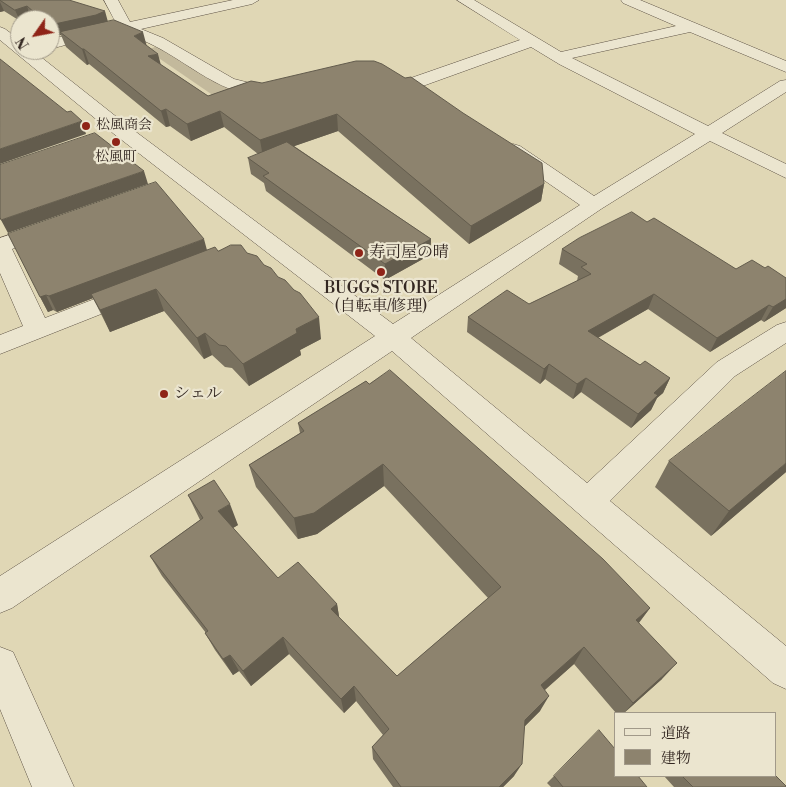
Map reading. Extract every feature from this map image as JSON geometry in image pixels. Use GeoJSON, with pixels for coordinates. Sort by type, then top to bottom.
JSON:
{"type":"FeatureCollection","features":[{"type":"Feature","properties":{"kind":"street"},"geometry":{"type":"LineString","coordinates":[[111,0],[126,27],[159,41],[229,83],[244,89],[264,92],[290,85]]}},
{"type":"Feature","properties":{"kind":"street"},"geometry":{"type":"LineString","coordinates":[[464,0],[558,57],[786,172]]}},
{"type":"Feature","properties":{"kind":"street"},"geometry":{"type":"LineString","coordinates":[[628,0],[786,66]]}},
{"type":"Feature","properties":{"kind":"street"},"geometry":{"type":"LineString","coordinates":[[60,42],[242,1]]}},
{"type":"Feature","properties":{"kind":"street"},"geometry":{"type":"LineString","coordinates":[[558,57],[691,27]]}},
{"type":"Feature","properties":{"kind":"street"},"geometry":{"type":"LineString","coordinates":[[0,32],[10,40]]}},
{"type":"Feature","properties":{"kind":"street"},"geometry":{"type":"LineString","coordinates":[[430,94],[406,80],[533,41]]}},
{"type":"Feature","properties":{"kind":"street"},"geometry":{"type":"LineString","coordinates":[[33,60],[112,133],[178,182],[257,245],[394,338],[786,670]]}},
{"type":"Feature","properties":{"kind":"street"},"geometry":{"type":"LineString","coordinates":[[0,596],[594,205],[786,85]]}},
{"type":"Feature","properties":{"kind":"street"},"geometry":{"type":"LineString","coordinates":[[502,143],[594,205]]}},
{"type":"Feature","properties":{"kind":"street"},"geometry":{"type":"LineString","coordinates":[[38,330],[0,247],[65,223]]}},
{"type":"Feature","properties":{"kind":"street"},"geometry":{"type":"LineString","coordinates":[[0,345],[156,284]]}},
{"type":"Feature","properties":{"kind":"street"},"geometry":{"type":"LineString","coordinates":[[588,502],[726,368],[786,331]]}},
{"type":"Feature","properties":{"kind":"street"},"geometry":{"type":"LineString","coordinates":[[0,666],[53,787]]}},
{"type":"Feature","properties":{"kind":"shaded area"},"geometry":{"type":"Polygon","coordinates":[[[160,45],[269,113],[249,120],[147,50],[160,45]]]}},
{"type":"Feature","properties":{"kind":"building"},"geometry":{"type":"Polygon","coordinates":[[[0,0],[69,0],[105,11],[96,15],[60,23],[60,10],[32,10],[27,6],[15,10],[0,0]]]}},
{"type":"Feature","properties":{"kind":"building"},"geometry":{"type":"Polygon","coordinates":[[[114,20],[143,32],[134,36],[158,54],[148,56],[208,96],[251,81],[262,83],[356,61],[374,61],[405,78],[411,77],[463,113],[542,163],[544,184],[471,226],[337,114],[260,140],[220,111],[187,124],[166,109],[161,111],[60,32],[114,20]]]}},
{"type":"Feature","properties":{"kind":"building"},"geometry":{"type":"Polygon","coordinates":[[[0,59],[67,112],[71,111],[82,121],[0,149],[0,59]]]}},
{"type":"Feature","properties":{"kind":"building"},"geometry":{"type":"Polygon","coordinates":[[[95,133],[144,171],[1,220],[0,165],[95,133]]]}},
{"type":"Feature","properties":{"kind":"building"},"geometry":{"type":"Polygon","coordinates":[[[287,142],[431,239],[385,264],[263,176],[269,173],[248,158],[287,142]]]}},
{"type":"Feature","properties":{"kind":"building"},"geometry":{"type":"Polygon","coordinates":[[[156,182],[204,239],[49,296],[40,297],[8,234],[156,182]]]}},
{"type":"Feature","properties":{"kind":"building"},"geometry":{"type":"Polygon","coordinates":[[[632,212],[647,222],[654,218],[736,269],[752,260],[765,268],[768,266],[786,278],[786,299],[773,307],[769,305],[717,338],[654,294],[588,331],[640,365],[645,361],[670,378],[654,393],[658,395],[638,414],[586,378],[577,384],[549,364],[544,369],[468,317],[507,290],[529,304],[591,274],[581,267],[587,264],[562,249],[579,238],[632,212]]]}},
{"type":"Feature","properties":{"kind":"building"},"geometry":{"type":"Polygon","coordinates":[[[231,245],[241,245],[247,253],[257,256],[264,265],[271,268],[278,277],[285,280],[294,290],[300,293],[319,317],[296,329],[297,333],[243,364],[226,346],[219,345],[205,333],[197,338],[156,289],[100,310],[91,294],[215,247],[218,251],[231,245]]]}},
{"type":"Feature","properties":{"kind":"building"},"geometry":{"type":"Polygon","coordinates":[[[390,370],[603,559],[650,608],[636,620],[677,663],[633,703],[584,647],[541,685],[549,696],[525,720],[522,764],[499,787],[401,787],[372,747],[389,729],[354,686],[341,699],[283,637],[243,671],[230,655],[223,659],[205,633],[208,631],[150,556],[203,518],[188,495],[214,480],[230,504],[218,511],[278,578],[298,562],[337,604],[331,609],[397,676],[501,587],[383,464],[314,513],[294,518],[249,465],[304,431],[298,423],[366,381],[369,384],[390,370]]]}},
{"type":"Feature","properties":{"kind":"building"},"geometry":{"type":"Polygon","coordinates":[[[786,371],[786,463],[729,511],[669,461],[786,371]]]}},
{"type":"Feature","properties":{"kind":"building"},"geometry":{"type":"Polygon","coordinates":[[[599,730],[614,748],[614,777],[639,777],[647,787],[563,787],[554,776],[599,730]]]}},
{"type":"Feature","properties":{"kind":"building"},"geometry":{"type":"Polygon","coordinates":[[[776,776],[786,786],[786,787],[693,787],[683,777],[776,776]]]}},
{"type":"Feature","properties":{"kind":"place","name":"松風商会"},"geometry":{"type":"Point","coordinates":[86,126]}},
{"type":"Feature","properties":{"kind":"place","name":"松風町"},"geometry":{"type":"Point","coordinates":[116,142]}},
{"type":"Feature","properties":{"kind":"place","name":"寿司屋の晴"},"geometry":{"type":"Point","coordinates":[359,253]}},
{"type":"Feature","properties":{"kind":"place","name":"BUGGS STORE (自転車/修理)"},"geometry":{"type":"Point","coordinates":[381,272]}},
{"type":"Feature","properties":{"kind":"place","name":"シェル"},"geometry":{"type":"Point","coordinates":[164,394]}}]}
